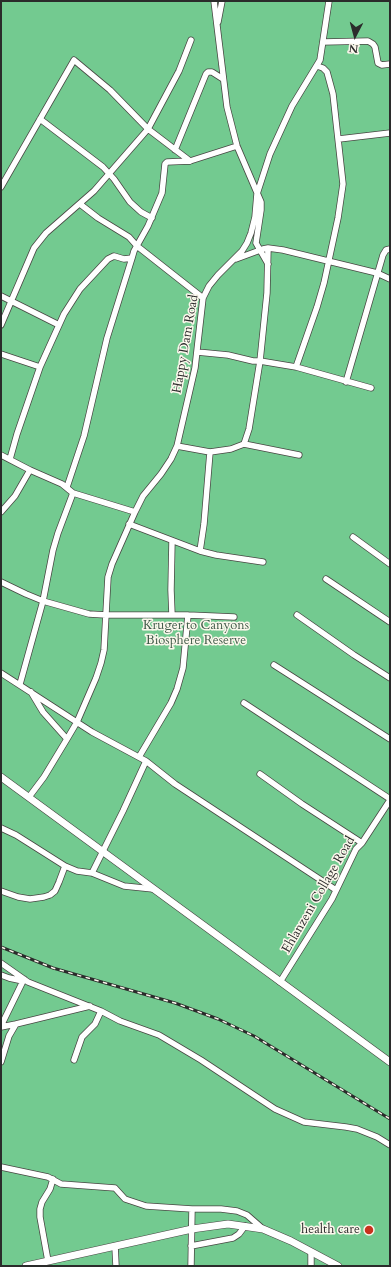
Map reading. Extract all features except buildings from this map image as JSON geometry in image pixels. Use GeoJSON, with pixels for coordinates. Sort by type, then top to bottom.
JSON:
{"type":"FeatureCollection","features":[{"type":"Feature","properties":{"kind":"street"},"geometry":{"type":"LineString","coordinates":[[214,1],[227,107],[237,146],[261,205],[256,240],[257,246],[268,264]]}},
{"type":"Feature","properties":{"kind":"street"},"geometry":{"type":"LineString","coordinates":[[217,26],[222,1]]}},
{"type":"Feature","properties":{"kind":"street","name":"Happy Dam Road"},"geometry":{"type":"LineString","coordinates":[[28,797],[44,777],[68,739],[77,722],[102,663],[108,577],[129,524],[143,496],[171,459],[177,446],[195,368],[203,298],[209,286],[218,275],[242,252],[251,233],[255,217],[257,194],[270,154],[285,119],[317,66],[322,54],[329,1]]}},
{"type":"Feature","properties":{"kind":"street"},"geometry":{"type":"LineString","coordinates":[[1,325],[29,256],[39,241],[46,233],[80,204],[109,174],[148,128],[178,71],[191,40]]}},
{"type":"Feature","properties":{"kind":"street"},"geometry":{"type":"LineString","coordinates":[[323,42],[371,42],[375,46],[378,63],[382,65],[390,64]]}},
{"type":"Feature","properties":{"kind":"street"},"geometry":{"type":"LineString","coordinates":[[1,187],[74,60],[110,90],[148,128],[190,160]]}},
{"type":"Feature","properties":{"kind":"street"},"geometry":{"type":"LineString","coordinates":[[296,367],[317,307],[342,195],[343,177],[334,101],[329,78],[325,69],[317,66]]}},
{"type":"Feature","properties":{"kind":"street"},"geometry":{"type":"LineString","coordinates":[[175,150],[206,74],[208,72],[212,72],[223,79]]}},
{"type":"Feature","properties":{"kind":"street"},"geometry":{"type":"LineString","coordinates":[[40,119],[103,168],[130,202],[141,212],[152,218]]}},
{"type":"Feature","properties":{"kind":"street"},"geometry":{"type":"LineString","coordinates":[[339,139],[390,133]]}},
{"type":"Feature","properties":{"kind":"street"},"geometry":{"type":"LineString","coordinates":[[67,487],[84,436],[107,338],[132,258],[152,218],[162,193],[165,164],[167,162],[190,160],[237,146]]}},
{"type":"Feature","properties":{"kind":"street"},"geometry":{"type":"LineString","coordinates":[[80,204],[98,218],[130,237],[137,246],[203,298]]}},
{"type":"Feature","properties":{"kind":"street"},"geometry":{"type":"LineString","coordinates":[[244,444],[249,429],[260,360],[267,293],[268,248]]}},
{"type":"Feature","properties":{"kind":"street"},"geometry":{"type":"LineString","coordinates":[[234,260],[268,248],[296,253],[377,273],[390,279]]}},
{"type":"Feature","properties":{"kind":"street"},"geometry":{"type":"LineString","coordinates":[[346,382],[377,273],[384,252],[390,249]]}},
{"type":"Feature","properties":{"kind":"street"},"geometry":{"type":"LineString","coordinates":[[10,459],[40,367],[64,314],[80,289],[108,259],[114,256],[124,259],[132,258]]}},
{"type":"Feature","properties":{"kind":"street"},"geometry":{"type":"LineString","coordinates":[[1,296],[58,325]]}},
{"type":"Feature","properties":{"kind":"street"},"geometry":{"type":"LineString","coordinates":[[197,352],[214,353],[253,361],[260,360],[296,367],[371,388]]}},
{"type":"Feature","properties":{"kind":"street"},"geometry":{"type":"LineString","coordinates":[[1,354],[40,367]]}},
{"type":"Feature","properties":{"kind":"street"},"geometry":{"type":"LineString","coordinates":[[177,446],[210,452],[231,449],[244,444],[299,455]]}},
{"type":"Feature","properties":{"kind":"street"},"geometry":{"type":"LineString","coordinates":[[200,550],[204,524],[210,452]]}},
{"type":"Feature","properties":{"kind":"street"},"geometry":{"type":"LineString","coordinates":[[1,455],[67,487],[73,493],[135,512]]}},
{"type":"Feature","properties":{"kind":"street"},"geometry":{"type":"LineString","coordinates":[[1,512],[15,496],[30,470]]}},
{"type":"Feature","properties":{"kind":"street"},"geometry":{"type":"LineString","coordinates":[[20,684],[43,601],[53,550],[73,493]]}},
{"type":"Feature","properties":{"kind":"street"},"geometry":{"type":"LineString","coordinates":[[129,524],[172,541],[216,555],[263,562]]}},
{"type":"Feature","properties":{"kind":"street"},"geometry":{"type":"LineString","coordinates":[[353,537],[389,562]]}},
{"type":"Feature","properties":{"kind":"street"},"geometry":{"type":"LineString","coordinates":[[172,541],[172,615]]}},
{"type":"Feature","properties":{"kind":"street"},"geometry":{"type":"LineString","coordinates":[[326,579],[390,622]]}},
{"type":"Feature","properties":{"kind":"street"},"geometry":{"type":"LineString","coordinates":[[1,582],[43,601],[89,614],[234,617]]}},
{"type":"Feature","properties":{"kind":"street"},"geometry":{"type":"LineString","coordinates":[[139,757],[172,703],[177,689],[183,668],[188,615]]}},
{"type":"Feature","properties":{"kind":"street"},"geometry":{"type":"LineString","coordinates":[[297,615],[390,678]]}},
{"type":"Feature","properties":{"kind":"street"},"geometry":{"type":"LineString","coordinates":[[274,665],[390,739]]}},
{"type":"Feature","properties":{"kind":"street"},"geometry":{"type":"LineString","coordinates":[[1,672],[92,732],[146,761],[175,784],[336,890]]}},
{"type":"Feature","properties":{"kind":"street"},"geometry":{"type":"LineString","coordinates":[[30,691],[44,712],[68,739]]}},
{"type":"Feature","properties":{"kind":"street"},"geometry":{"type":"LineString","coordinates":[[244,703],[390,800]]}},
{"type":"Feature","properties":{"kind":"street"},"geometry":{"type":"LineString","coordinates":[[92,873],[146,761]]}},
{"type":"Feature","properties":{"kind":"street"},"geometry":{"type":"LineString","coordinates":[[260,774],[302,804],[362,842]]}},
{"type":"Feature","properties":{"kind":"street"},"geometry":{"type":"LineString","coordinates":[[1,777],[102,853],[390,1062]]}},
{"type":"Feature","properties":{"kind":"street","name":"Ehlanzeni Collage Road"},"geometry":{"type":"LineString","coordinates":[[280,982],[332,899],[356,849],[390,800]]}},
{"type":"Feature","properties":{"kind":"street"},"geometry":{"type":"LineString","coordinates":[[1,828],[16,835],[65,866],[81,872],[92,873],[124,886],[153,889]]}},
{"type":"Feature","properties":{"kind":"street"},"geometry":{"type":"LineString","coordinates":[[1,891],[18,897],[30,899],[50,895],[55,891],[65,866]]}},
{"type":"Feature","properties":{"kind":"street"},"geometry":{"type":"LineString","coordinates":[[1,963],[23,980]]}},
{"type":"Feature","properties":{"kind":"street"},"geometry":{"type":"LineString","coordinates":[[1,975],[23,980],[90,1006],[120,1021],[159,1035],[176,1044],[275,1109],[294,1118],[315,1124],[353,1128],[377,1137],[390,1145]]}},
{"type":"Feature","properties":{"kind":"street"},"geometry":{"type":"LineString","coordinates":[[1,1027],[23,980]]}},
{"type":"Feature","properties":{"kind":"street"},"geometry":{"type":"LineString","coordinates":[[1,1027],[90,1006]]}},
{"type":"Feature","properties":{"kind":"street"},"geometry":{"type":"LineString","coordinates":[[74,1060],[82,1037],[95,1024],[101,1011]]}},
{"type":"Feature","properties":{"kind":"street"},"geometry":{"type":"LineString","coordinates":[[1,1062],[9,1036],[16,1024]]}},
{"type":"Feature","properties":{"kind":"street"},"geometry":{"type":"LineString","coordinates":[[1,1167],[48,1177],[63,1184],[116,1188],[125,1199],[146,1206],[222,1209],[244,1213],[263,1229]]}},
{"type":"Feature","properties":{"kind":"street"},"geometry":{"type":"LineString","coordinates":[[48,1261],[40,1217],[40,1209],[54,1179]]}},
{"type":"Feature","properties":{"kind":"street"},"geometry":{"type":"LineString","coordinates":[[191,1266],[192,1209]]}},
{"type":"Feature","properties":{"kind":"street"},"geometry":{"type":"LineString","coordinates":[[26,1266],[192,1229],[221,1224],[263,1229],[291,1241],[311,1253],[338,1266]]}},
{"type":"Feature","properties":{"kind":"street"},"geometry":{"type":"LineString","coordinates":[[192,1246],[233,1238],[239,1234],[245,1226]]}},
{"type":"Feature","properties":{"kind":"street"},"geometry":{"type":"LineString","coordinates":[[115,1246],[116,1266]]}},
{"type":"Feature","properties":{"kind":"street"},"geometry":{"type":"LineString","coordinates":[[311,1253],[311,1266]]}},
{"type":"Feature","properties":{"kind":"green space","name":"Kruger to Canyons Biosphere Reserve"},"geometry":{"type":"Polygon","coordinates":[[[1,1],[390,1],[390,1266],[1,1266],[1,1]]]}},
{"type":"Feature","properties":{"kind":"railway"},"geometry":{"type":"LineString","coordinates":[[1,947],[53,968],[175,1003],[218,1019],[254,1036],[390,1119]]}},
{"type":"Feature","properties":{"kind":"place","name":"health care"},"geometry":{"type":"Point","coordinates":[369,1230]}}]}
